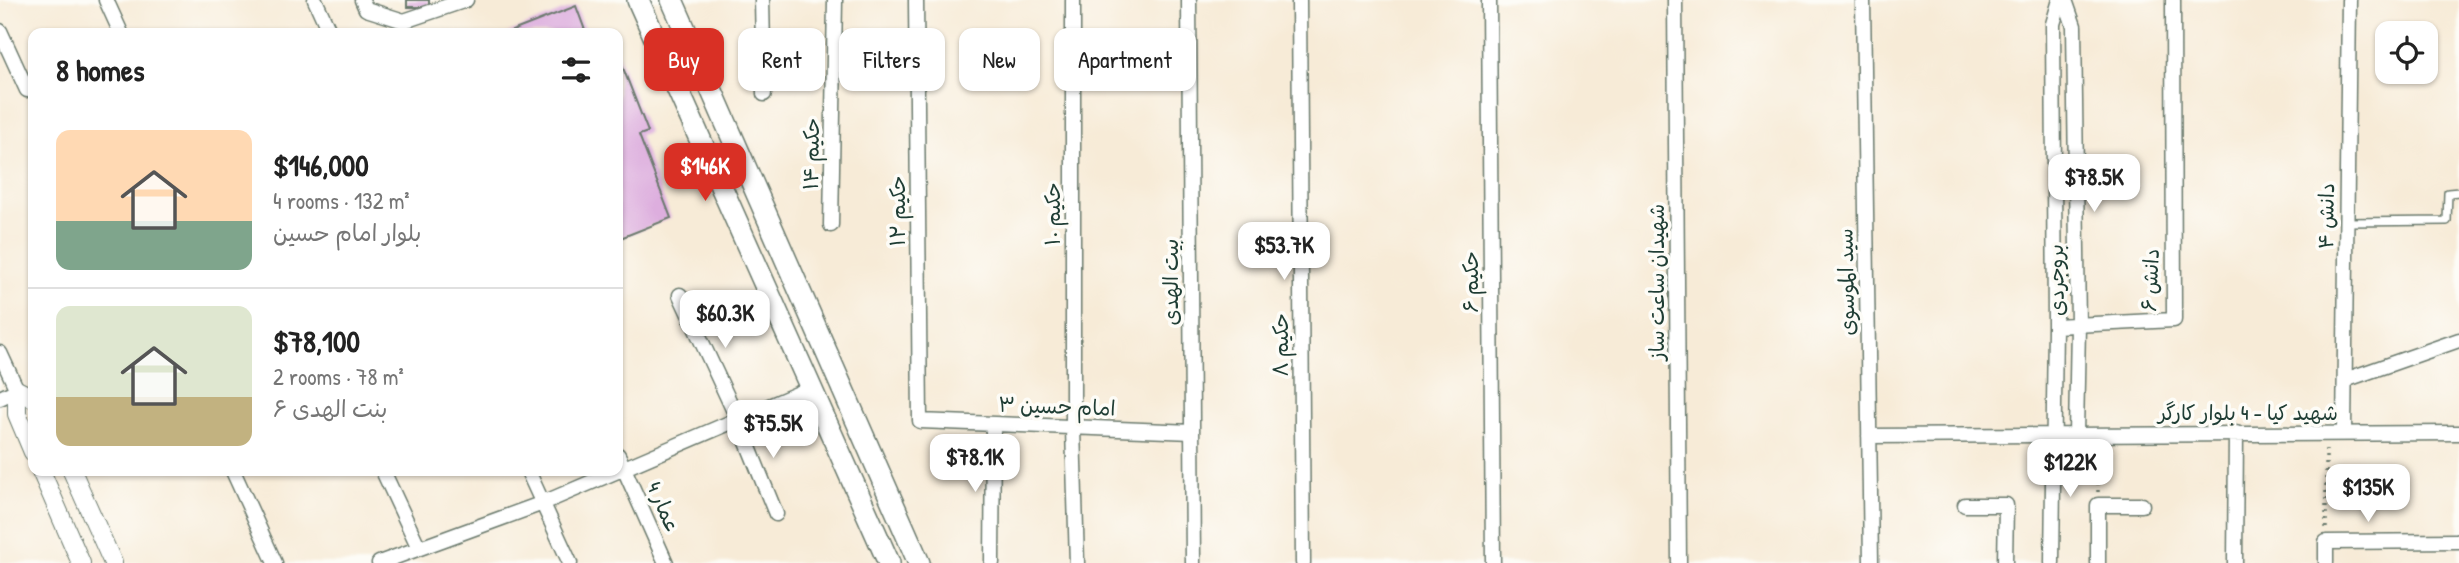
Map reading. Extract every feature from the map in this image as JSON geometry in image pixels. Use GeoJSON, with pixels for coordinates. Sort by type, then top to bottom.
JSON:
{"type":"FeatureCollection","features":[{"type":"Feature","properties":{"kind":"main road"},"geometry":{"type":"LineString","coordinates":[[638,0],[889,563]]}},
{"type":"Feature","properties":{"kind":"main road"},"geometry":{"type":"LineString","coordinates":[[672,0],[919,563]]}},
{"type":"Feature","properties":{"kind":"street"},"geometry":{"type":"LineString","coordinates":[[106,0],[119,28]]}},
{"type":"Feature","properties":{"kind":"street"},"geometry":{"type":"LineString","coordinates":[[315,0],[328,28]]}},
{"type":"Feature","properties":{"kind":"street"},"geometry":{"type":"LineString","coordinates":[[362,0],[366,9],[404,21],[466,0]]}},
{"type":"Feature","properties":{"kind":"street"},"geometry":{"type":"LineString","coordinates":[[762,0],[764,94]]}},
{"type":"Feature","properties":{"kind":"street","name":"حکیم ۱۴"},"geometry":{"type":"LineString","coordinates":[[831,225],[835,0]]}},
{"type":"Feature","properties":{"kind":"street","name":"حکیم ۱۲"},"geometry":{"type":"LineString","coordinates":[[916,0],[920,421]]}},
{"type":"Feature","properties":{"kind":"street","name":"حکیم ۱۰"},"geometry":{"type":"LineString","coordinates":[[1073,0],[1073,429],[1077,563]]}},
{"type":"Feature","properties":{"kind":"street","name":"بیت الهدی"},"geometry":{"type":"LineString","coordinates":[[1189,0],[1193,563]]}},
{"type":"Feature","properties":{"kind":"street","name":"حکیم ۸"},"geometry":{"type":"LineString","coordinates":[[1299,0],[1303,563]]}},
{"type":"Feature","properties":{"kind":"street","name":"حکیم ۶"},"geometry":{"type":"LineString","coordinates":[[1489,0],[1493,563]]}},
{"type":"Feature","properties":{"kind":"street","name":"شهیدان ساعت ساز"},"geometry":{"type":"LineString","coordinates":[[1675,0],[1679,563]]}},
{"type":"Feature","properties":{"kind":"street","name":"سید الموسوی"},"geometry":{"type":"LineString","coordinates":[[1863,0],[1871,563]]}},
{"type":"Feature","properties":{"kind":"street","name":"بروجردی"},"geometry":{"type":"LineString","coordinates":[[2052,563],[2055,326],[2053,24],[2062,0]]}},
{"type":"Feature","properties":{"kind":"street","name":"بروجردی"},"geometry":{"type":"LineString","coordinates":[[2062,0],[2074,26],[2076,435]]}},
{"type":"Feature","properties":{"kind":"street","name":"دانش ۶"},"geometry":{"type":"LineString","coordinates":[[2055,326],[2174,320],[2172,0]]}},
{"type":"Feature","properties":{"kind":"street","name":"دانش ۴"},"geometry":{"type":"LineString","coordinates":[[2344,432],[2349,0]]}},
{"type":"Feature","properties":{"kind":"street"},"geometry":{"type":"LineString","coordinates":[[0,31],[27,90]]}},
{"type":"Feature","properties":{"kind":"street"},"geometry":{"type":"LineString","coordinates":[[2053,159],[2076,159]]}},
{"type":"Feature","properties":{"kind":"street"},"geometry":{"type":"LineString","coordinates":[[680,295],[738,419],[776,514]]}},
{"type":"Feature","properties":{"kind":"street"},"geometry":{"type":"LineString","coordinates":[[2344,380],[2459,340]]}},
{"type":"Feature","properties":{"kind":"street"},"geometry":{"type":"LineString","coordinates":[[0,353],[25,394]]}},
{"type":"Feature","properties":{"kind":"street"},"geometry":{"type":"LineString","coordinates":[[623,461],[738,419],[811,388]]}},
{"type":"Feature","properties":{"kind":"street"},"geometry":{"type":"LineString","coordinates":[[0,398],[25,394]]}},
{"type":"Feature","properties":{"kind":"street"},"geometry":{"type":"LineString","coordinates":[[25,394],[17,414],[28,440]]}},
{"type":"Feature","properties":{"kind":"street","name":"امام حسین ۳"},"geometry":{"type":"LineString","coordinates":[[920,421],[1192,432]]}},
{"type":"Feature","properties":{"kind":"street"},"geometry":{"type":"LineString","coordinates":[[992,563],[993,425]]}},
{"type":"Feature","properties":{"kind":"street"},"geometry":{"type":"LineString","coordinates":[[2235,563],[2236,433]]}},
{"type":"Feature","properties":{"kind":"street","name":"شهید کیا - 4 بلوار کارگر"},"geometry":{"type":"LineString","coordinates":[[1869,436],[2459,433]]}},
{"type":"Feature","properties":{"kind":"street","name":"عمار 4"},"geometry":{"type":"LineString","coordinates":[[623,466],[666,563]]}},
{"type":"Feature","properties":{"kind":"street"},"geometry":{"type":"LineString","coordinates":[[43,476],[81,563]]}},
{"type":"Feature","properties":{"kind":"street"},"geometry":{"type":"LineString","coordinates":[[74,476],[113,563]]}},
{"type":"Feature","properties":{"kind":"street"},"geometry":{"type":"LineString","coordinates":[[235,476],[275,563]]}},
{"type":"Feature","properties":{"kind":"street"},"geometry":{"type":"LineString","coordinates":[[385,476],[419,548]]}},
{"type":"Feature","properties":{"kind":"street"},"geometry":{"type":"LineString","coordinates":[[530,476],[570,563]]}},
{"type":"Feature","properties":{"kind":"street"},"geometry":{"type":"LineString","coordinates":[[379,563],[542,503],[594,476]]}},
{"type":"Feature","properties":{"kind":"street"},"geometry":{"type":"LineString","coordinates":[[1965,505],[2006,506],[2005,563]]}},
{"type":"Feature","properties":{"kind":"street"},"geometry":{"type":"LineString","coordinates":[[2098,563],[2098,505],[2142,505]]}},
{"type":"Feature","properties":{"kind":"street"},"geometry":{"type":"LineString","coordinates":[[2326,563],[2326,542],[2459,541]]}},
{"type":"Feature","properties":{"kind":"lane"},"geometry":{"type":"LineString","coordinates":[[2347,222],[2447,221],[2448,192],[2459,192]]}},
{"type":"Feature","properties":{"kind":"path"},"geometry":{"type":"LineString","coordinates":[[2326,432],[2326,542]]}},
{"type":"Feature","properties":{"kind":"path"},"geometry":{"type":"LineString","coordinates":[[2098,435],[2098,505]]}},
{"type":"Feature","properties":{"kind":"building"},"geometry":{"type":"Polygon","coordinates":[[[407,0],[429,0],[429,7],[407,7],[407,0]]]}},
{"type":"Feature","properties":{"kind":"building"},"geometry":{"type":"Polygon","coordinates":[[[576,6],[584,28],[520,28],[576,6]]]}},
{"type":"Feature","properties":{"kind":"building"},"geometry":{"type":"Polygon","coordinates":[[[623,68],[648,132],[639,135],[671,218],[623,237],[623,68]]]}}]}
